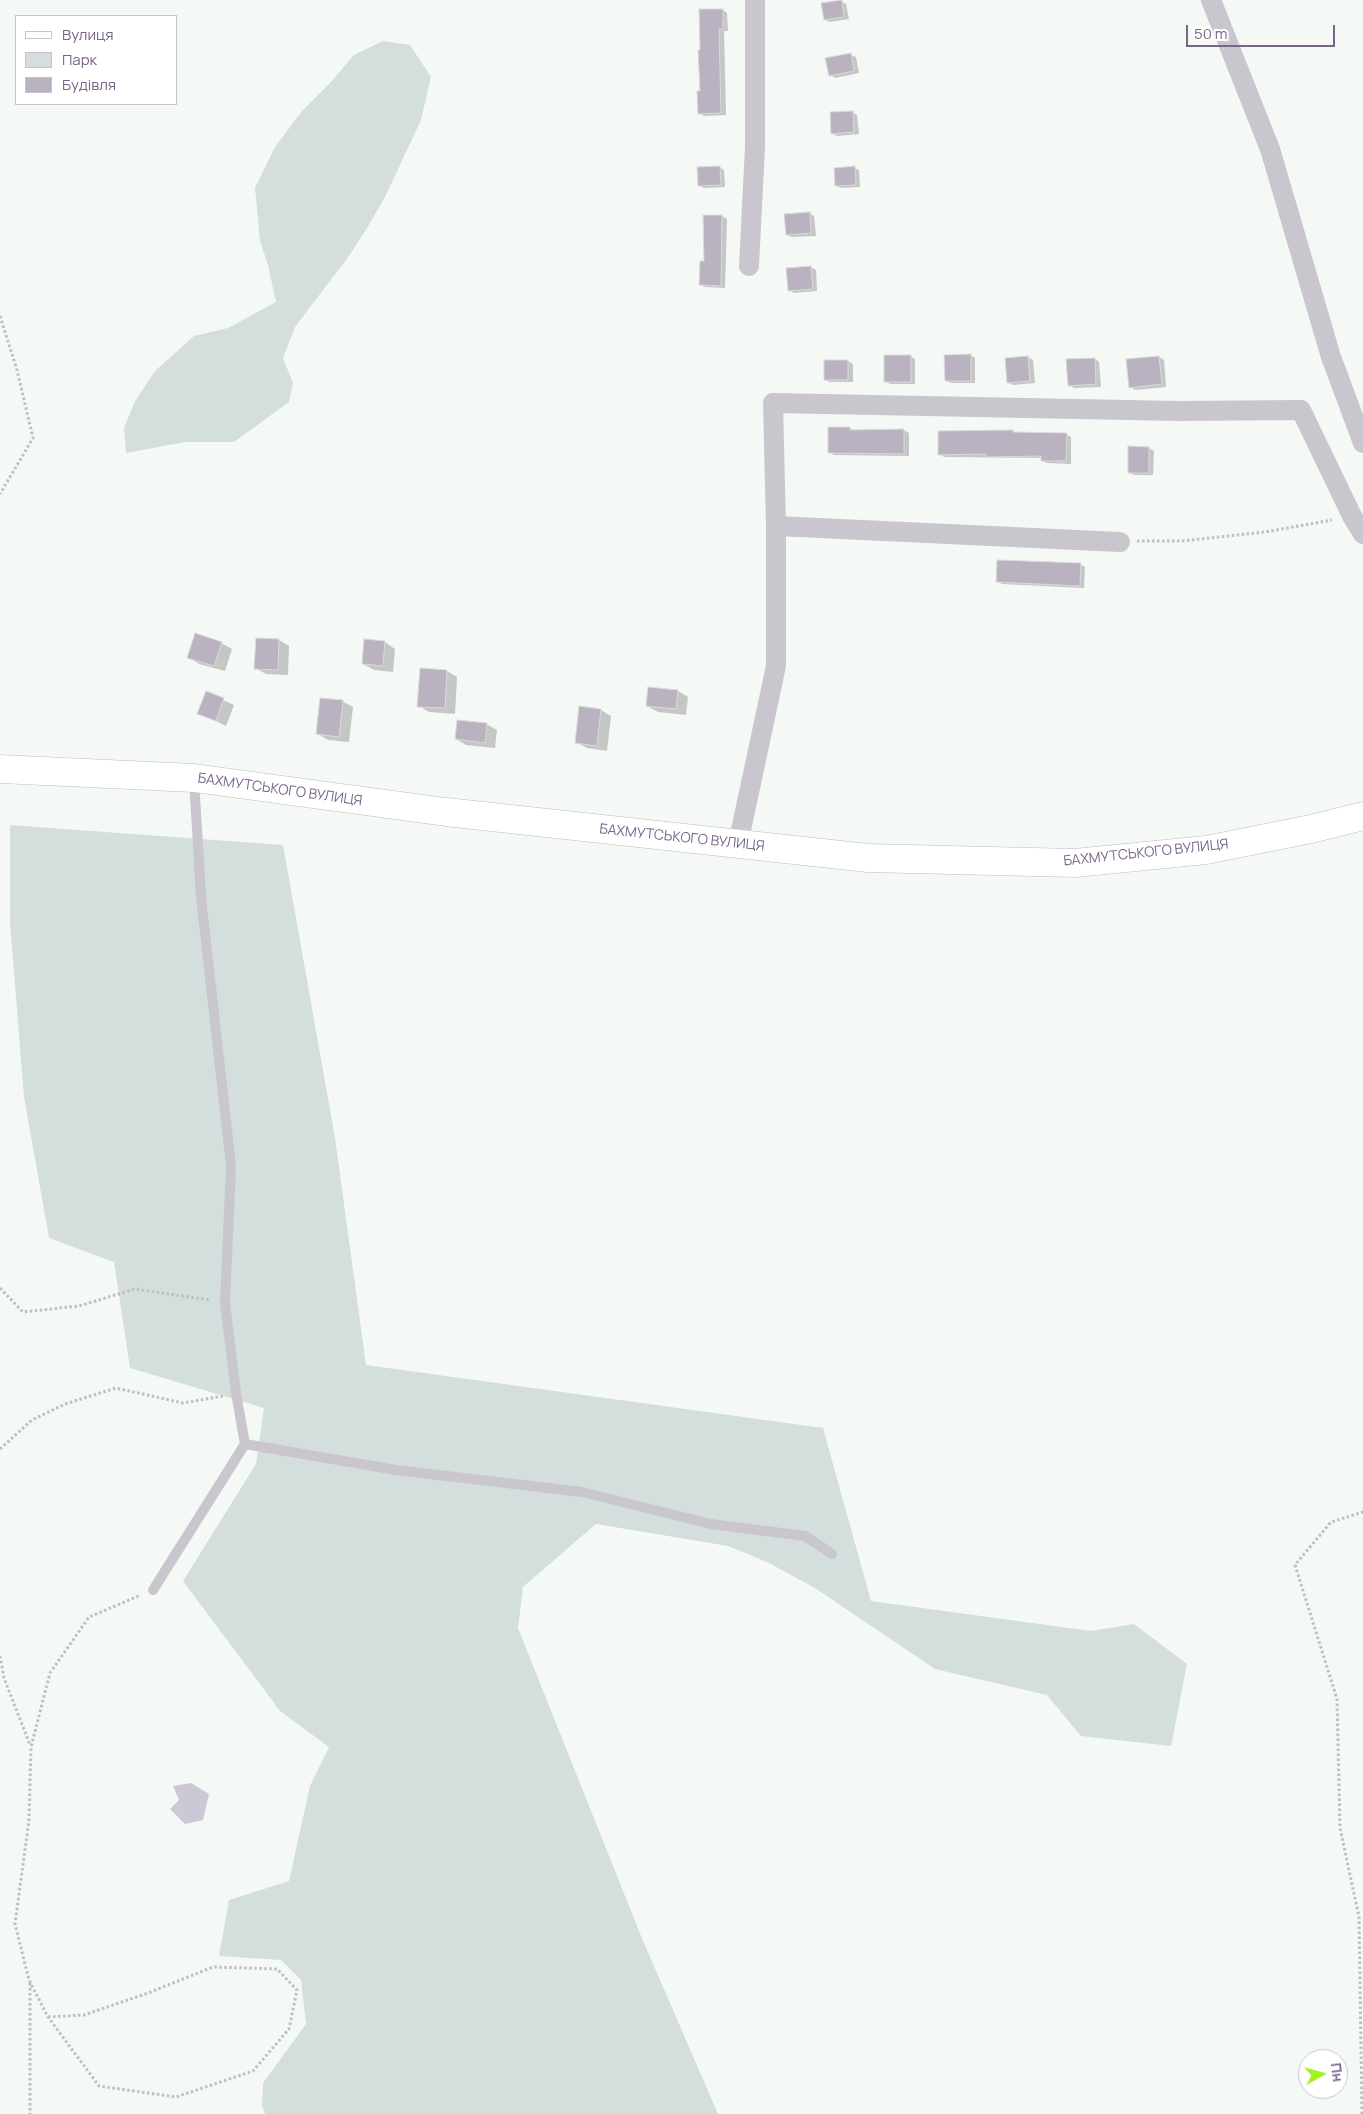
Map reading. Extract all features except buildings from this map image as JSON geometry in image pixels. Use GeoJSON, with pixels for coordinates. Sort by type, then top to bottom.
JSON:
{"type":"FeatureCollection","features":[{"type":"Feature","properties":{"kind":"main road","name":"БАХМУТСЬКОГО ВУЛИЦЯ"},"geometry":{"type":"LineString","coordinates":[[0,769],[194,778],[446,812],[868,858],[1076,863],[1206,850],[1311,830],[1363,816]]}},
{"type":"Feature","properties":{"kind":"street"},"geometry":{"type":"LineString","coordinates":[[749,266],[754,147],[755,0]]}},
{"type":"Feature","properties":{"kind":"street"},"geometry":{"type":"LineString","coordinates":[[1211,0],[1270,149],[1331,357],[1363,443]]}},
{"type":"Feature","properties":{"kind":"street"},"geometry":{"type":"LineString","coordinates":[[738,844],[776,666],[776,526],[773,403],[1178,411],[1300,410],[1352,516],[1363,534]]}},
{"type":"Feature","properties":{"kind":"street"},"geometry":{"type":"LineString","coordinates":[[776,526],[1120,542]]}},
{"type":"Feature","properties":{"kind":"lane"},"geometry":{"type":"LineString","coordinates":[[153,1590],[245,1444],[236,1393],[225,1303],[231,1166],[201,897],[194,778]]}},
{"type":"Feature","properties":{"kind":"lane"},"geometry":{"type":"LineString","coordinates":[[245,1444],[396,1470],[582,1492],[711,1524],[806,1536],[832,1554]]}},
{"type":"Feature","properties":{"kind":"path"},"geometry":{"type":"LineString","coordinates":[[0,316],[18,370],[33,438],[0,494]]}},
{"type":"Feature","properties":{"kind":"path"},"geometry":{"type":"LineString","coordinates":[[1120,542],[1182,541],[1265,532],[1352,516]]}},
{"type":"Feature","properties":{"kind":"path"},"geometry":{"type":"LineString","coordinates":[[0,1288],[24,1312],[79,1306],[135,1289],[225,1303]]}},
{"type":"Feature","properties":{"kind":"path"},"geometry":{"type":"LineString","coordinates":[[0,1449],[32,1420],[65,1404],[116,1388],[183,1403],[236,1393]]}},
{"type":"Feature","properties":{"kind":"path"},"geometry":{"type":"LineString","coordinates":[[1362,2114],[1359,1917],[1340,1828],[1337,1698],[1295,1565],[1331,1522],[1363,1512]]}},
{"type":"Feature","properties":{"kind":"path"},"geometry":{"type":"LineString","coordinates":[[48,2017],[84,2015],[213,1968],[277,1969],[297,1990],[289,2029],[253,2071],[176,2097],[99,2086],[48,2017],[30,1980],[15,1924],[29,1820],[31,1747],[50,1673],[88,1617],[153,1590]]}},
{"type":"Feature","properties":{"kind":"path"},"geometry":{"type":"LineString","coordinates":[[0,1656],[4,1678],[31,1747]]}},
{"type":"Feature","properties":{"kind":"path"},"geometry":{"type":"LineString","coordinates":[[1359,1917],[1363,1913]]}},
{"type":"Feature","properties":{"kind":"path"},"geometry":{"type":"LineString","coordinates":[[30,1980],[30,2114]]}},
{"type":"Feature","properties":{"kind":"green space"},"geometry":{"type":"Polygon","coordinates":[[[383,41],[410,45],[431,77],[421,120],[385,197],[367,228],[349,256],[295,327],[283,358],[293,383],[289,402],[234,442],[185,442],[126,453],[124,428],[135,401],[155,371],[194,336],[228,328],[276,302],[268,265],[260,241],[255,188],[275,147],[302,111],[354,55],[383,41]]]}},
{"type":"Feature","properties":{"kind":"green space"},"geometry":{"type":"Polygon","coordinates":[[[10,825],[283,845],[335,1138],[366,1365],[823,1428],[871,1601],[1091,1631],[1134,1624],[1187,1664],[1171,1746],[1081,1736],[1047,1695],[935,1669],[815,1588],[767,1562],[728,1546],[596,1524],[523,1587],[518,1628],[641,1936],[718,2114],[265,2114],[262,2105],[263,2083],[306,2024],[301,1980],[281,1960],[219,1956],[229,1900],[289,1881],[310,1786],[329,1747],[280,1711],[183,1581],[256,1464],[264,1408],[130,1368],[114,1262],[49,1238],[24,1097],[10,923],[10,825]]]}},
{"type":"Feature","properties":{"kind":"shaded area"},"geometry":{"type":"Polygon","coordinates":[[[191,1783],[209,1794],[203,1820],[185,1824],[170,1809],[179,1800],[173,1786],[191,1783]]]}}]}
